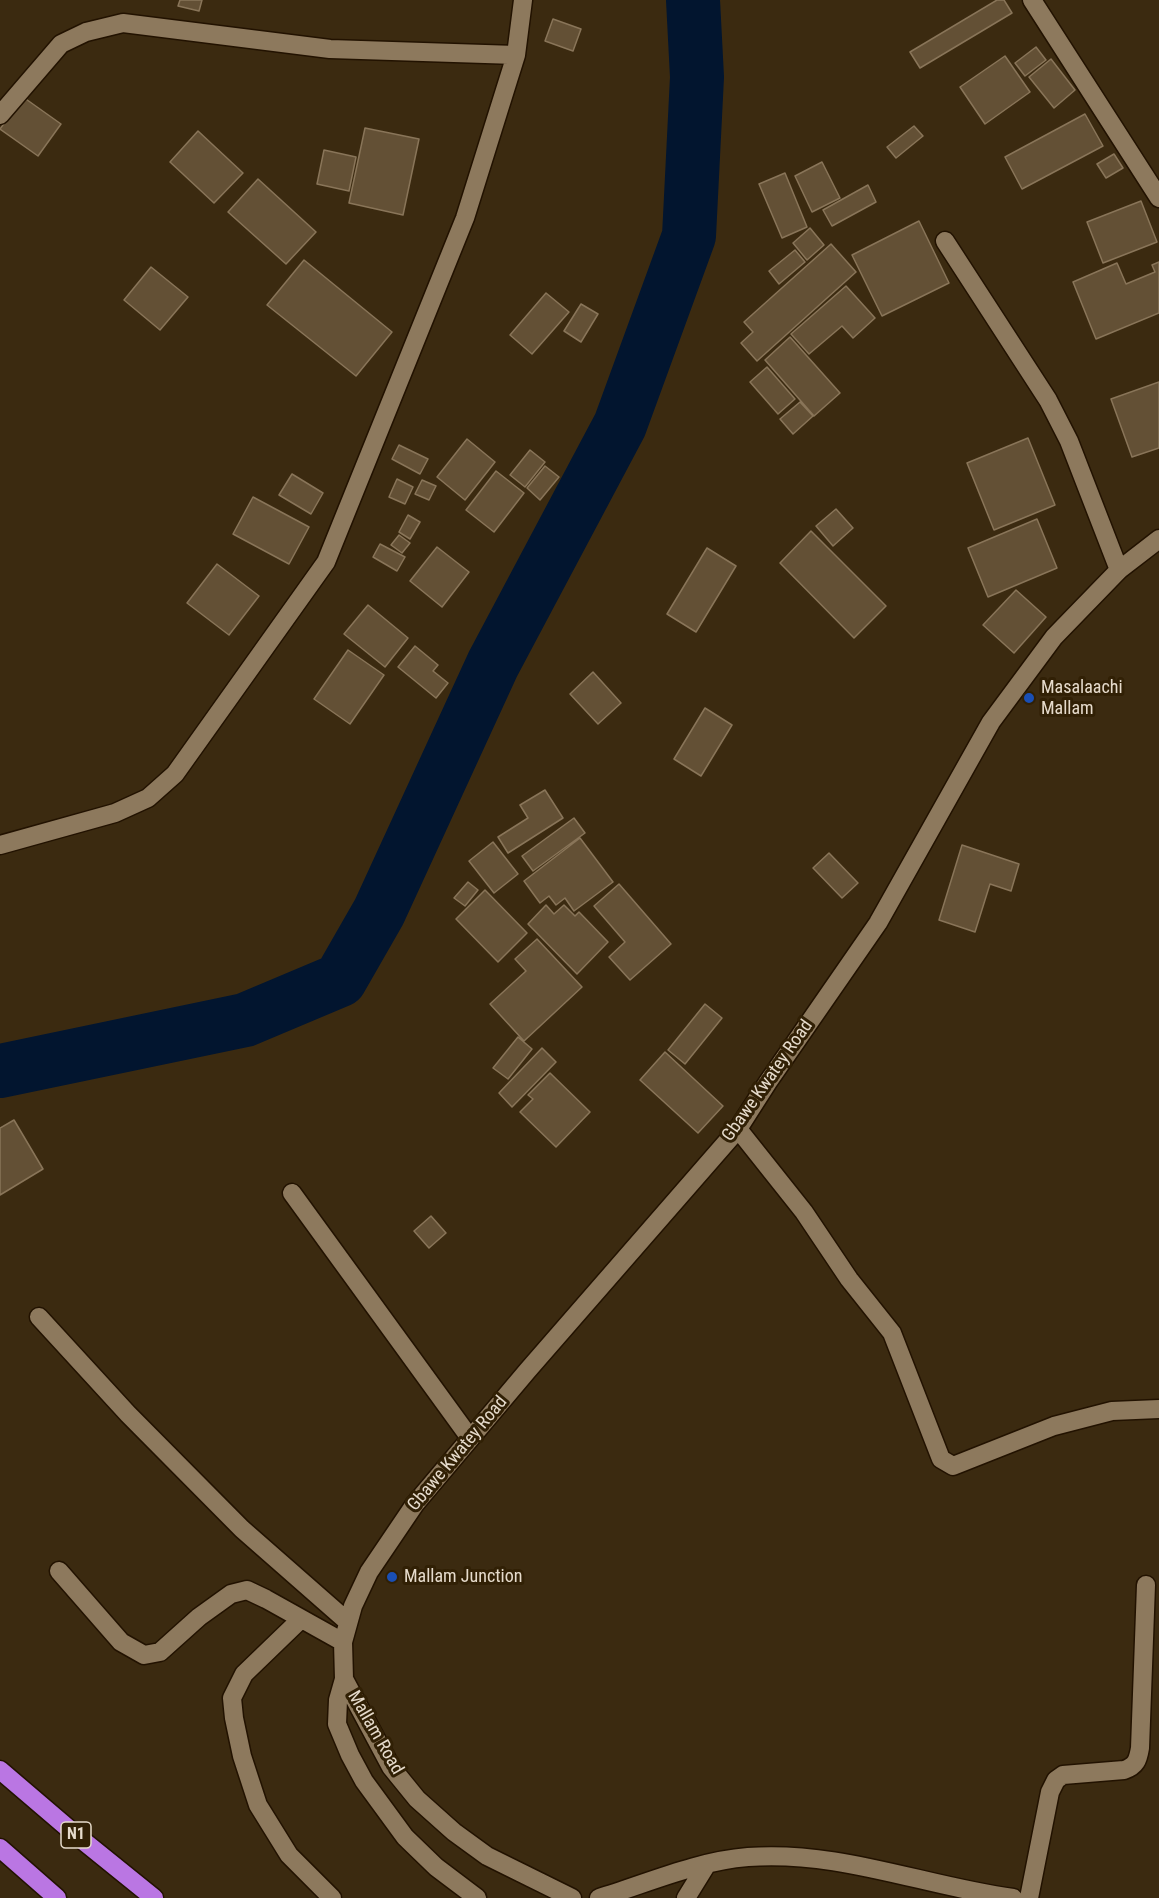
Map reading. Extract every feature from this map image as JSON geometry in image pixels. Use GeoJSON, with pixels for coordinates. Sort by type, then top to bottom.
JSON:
{"type":"FeatureCollection","features":[{"type":"Feature","properties":{"kind":"highway","name":"N1"},"geometry":{"type":"LineString","coordinates":[[0,1770],[154,1898]]}},
{"type":"Feature","properties":{"kind":"highway"},"geometry":{"type":"LineString","coordinates":[[0,1848],[57,1898]]}},
{"type":"Feature","properties":{"kind":"street"},"geometry":{"type":"LineString","coordinates":[[0,845],[115,813],[148,798],[175,774],[326,562],[465,218],[516,55],[523,0]]}},
{"type":"Feature","properties":{"kind":"street"},"geometry":{"type":"LineString","coordinates":[[1032,0],[1159,198]]}},
{"type":"Feature","properties":{"kind":"street"},"geometry":{"type":"LineString","coordinates":[[0,115],[61,44],[86,32],[123,23],[330,49],[516,55]]}},
{"type":"Feature","properties":{"kind":"street"},"geometry":{"type":"LineString","coordinates":[[945,241],[1048,400],[1069,441],[1119,570]]}},
{"type":"Feature","properties":{"kind":"street","name":"Gbawe Kwatey Road"},"geometry":{"type":"LineString","coordinates":[[344,1679],[343,1642],[353,1606],[369,1572],[415,1504],[738,1129],[878,923],[991,722],[1054,637],[1119,570],[1159,538]]}},
{"type":"Feature","properties":{"kind":"street"},"geometry":{"type":"LineString","coordinates":[[738,1129],[804,1212],[849,1279],[892,1333],[941,1459],[953,1466],[1054,1426],[1112,1411],[1159,1409]]}},
{"type":"Feature","properties":{"kind":"street"},"geometry":{"type":"LineString","coordinates":[[292,1194],[470,1438]]}},
{"type":"Feature","properties":{"kind":"street"},"geometry":{"type":"LineString","coordinates":[[39,1317],[128,1414],[242,1529],[348,1622]]}},
{"type":"Feature","properties":{"kind":"street"},"geometry":{"type":"LineString","coordinates":[[58,1571],[121,1642],[144,1655],[160,1652],[199,1617],[231,1594],[247,1590],[343,1642]]}},
{"type":"Feature","properties":{"kind":"street"},"geometry":{"type":"LineString","coordinates":[[1029,1898],[1050,1792],[1056,1780],[1064,1775],[1124,1770],[1132,1767],[1137,1760],[1140,1748],[1146,1585]]}},
{"type":"Feature","properties":{"kind":"street"},"geometry":{"type":"LineString","coordinates":[[301,1618],[244,1674],[232,1698],[234,1718],[242,1756],[258,1804],[289,1855],[332,1898]]}},
{"type":"Feature","properties":{"kind":"street","name":"Mallam Road"},"geometry":{"type":"LineString","coordinates":[[344,1679],[338,1700],[337,1724],[364,1781],[405,1837],[436,1867],[477,1898]]}},
{"type":"Feature","properties":{"kind":"street","name":"Mallam Road"},"geometry":{"type":"LineString","coordinates":[[344,1679],[391,1767],[417,1799],[454,1832],[488,1856],[572,1898]]}},
{"type":"Feature","properties":{"kind":"street"},"geometry":{"type":"LineString","coordinates":[[599,1898],[707,1864],[747,1857],[814,1858],[875,1868],[920,1880],[1013,1898]]}},
{"type":"Feature","properties":{"kind":"street"},"geometry":{"type":"LineString","coordinates":[[686,1898],[707,1864]]}},
{"type":"Feature","properties":{"kind":"street"},"geometry":{"type":"LineString","coordinates":[[920,1880],[945,1898]]}},
{"type":"Feature","properties":{"kind":"building"},"geometry":{"type":"Polygon","coordinates":[[[180,0],[202,0],[199,11],[178,6],[180,0]]]}},
{"type":"Feature","properties":{"kind":"building"},"geometry":{"type":"Polygon","coordinates":[[[997,0],[1004,0],[1012,13],[920,68],[910,52],[997,0]]]}},
{"type":"Feature","properties":{"kind":"building"},"geometry":{"type":"Polygon","coordinates":[[[553,19],[581,29],[573,51],[545,41],[553,19]]]}},
{"type":"Feature","properties":{"kind":"building"},"geometry":{"type":"Polygon","coordinates":[[[1036,47],[1046,60],[1025,76],[1015,63],[1036,47]]]}},
{"type":"Feature","properties":{"kind":"building"},"geometry":{"type":"Polygon","coordinates":[[[1005,56],[1030,92],[985,124],[960,87],[1005,56]]]}},
{"type":"Feature","properties":{"kind":"building"},"geometry":{"type":"Polygon","coordinates":[[[1051,59],[1075,90],[1054,108],[1029,77],[1051,59]]]}},
{"type":"Feature","properties":{"kind":"building"},"geometry":{"type":"Polygon","coordinates":[[[23,97],[61,124],[38,156],[0,129],[23,97]]]}},
{"type":"Feature","properties":{"kind":"building"},"geometry":{"type":"Polygon","coordinates":[[[1085,114],[1103,146],[1022,189],[1005,157],[1085,114]]]}},
{"type":"Feature","properties":{"kind":"building"},"geometry":{"type":"Polygon","coordinates":[[[914,126],[923,136],[896,158],[887,147],[914,126]]]}},
{"type":"Feature","properties":{"kind":"building"},"geometry":{"type":"Polygon","coordinates":[[[365,128],[419,139],[403,215],[349,203],[365,128]]]}},
{"type":"Feature","properties":{"kind":"building"},"geometry":{"type":"Polygon","coordinates":[[[198,131],[243,173],[214,203],[170,162],[198,131]]]}},
{"type":"Feature","properties":{"kind":"building"},"geometry":{"type":"Polygon","coordinates":[[[324,150],[356,157],[349,191],[317,184],[324,150]]]}},
{"type":"Feature","properties":{"kind":"building"},"geometry":{"type":"Polygon","coordinates":[[[1114,154],[1123,168],[1106,178],[1097,164],[1114,154]]]}},
{"type":"Feature","properties":{"kind":"building"},"geometry":{"type":"Polygon","coordinates":[[[822,162],[840,198],[812,212],[795,176],[822,162]]]}},
{"type":"Feature","properties":{"kind":"building"},"geometry":{"type":"Polygon","coordinates":[[[785,173],[807,227],[782,238],[759,184],[785,173]]]}},
{"type":"Feature","properties":{"kind":"building"},"geometry":{"type":"Polygon","coordinates":[[[258,179],[316,232],[286,264],[228,212],[258,179]]]}},
{"type":"Feature","properties":{"kind":"building"},"geometry":{"type":"Polygon","coordinates":[[[868,185],[876,202],[832,226],[823,210],[868,185]]]}},
{"type":"Feature","properties":{"kind":"building"},"geometry":{"type":"Polygon","coordinates":[[[1141,201],[1157,242],[1103,263],[1087,222],[1141,201]]]}},
{"type":"Feature","properties":{"kind":"building"},"geometry":{"type":"Polygon","coordinates":[[[919,221],[949,283],[882,316],[852,255],[919,221]]]}},
{"type":"Feature","properties":{"kind":"building"},"geometry":{"type":"Polygon","coordinates":[[[810,228],[824,245],[807,260],[793,243],[810,228]]]}},
{"type":"Feature","properties":{"kind":"building"},"geometry":{"type":"Polygon","coordinates":[[[831,244],[856,272],[757,361],[741,343],[753,332],[744,322],[831,244]]]}},
{"type":"Feature","properties":{"kind":"building"},"geometry":{"type":"Polygon","coordinates":[[[795,250],[805,262],[779,284],[769,271],[795,250]]]}},
{"type":"Feature","properties":{"kind":"building"},"geometry":{"type":"Polygon","coordinates":[[[304,260],[392,332],[356,376],[267,305],[304,260]]]}},
{"type":"Feature","properties":{"kind":"building"},"geometry":{"type":"Polygon","coordinates":[[[1159,262],[1159,313],[1096,339],[1073,282],[1117,263],[1126,284],[1155,272],[1152,265],[1159,262]]]}},
{"type":"Feature","properties":{"kind":"building"},"geometry":{"type":"Polygon","coordinates":[[[151,267],[188,297],[160,330],[124,300],[151,267]]]}},
{"type":"Feature","properties":{"kind":"building"},"geometry":{"type":"Polygon","coordinates":[[[846,286],[875,318],[853,338],[842,326],[809,354],[791,334],[846,286]]]}},
{"type":"Feature","properties":{"kind":"building"},"geometry":{"type":"Polygon","coordinates":[[[546,293],[569,312],[532,354],[510,335],[546,293]]]}},
{"type":"Feature","properties":{"kind":"building"},"geometry":{"type":"Polygon","coordinates":[[[581,304],[598,314],[581,342],[564,331],[581,304]]]}},
{"type":"Feature","properties":{"kind":"building"},"geometry":{"type":"Polygon","coordinates":[[[790,337],[840,393],[814,416],[765,360],[790,337]]]}},
{"type":"Feature","properties":{"kind":"building"},"geometry":{"type":"Polygon","coordinates":[[[767,367],[795,399],[778,414],[750,382],[767,367]]]}},
{"type":"Feature","properties":{"kind":"building"},"geometry":{"type":"Polygon","coordinates":[[[1159,382],[1159,448],[1132,457],[1111,399],[1159,382]]]}},
{"type":"Feature","properties":{"kind":"building"},"geometry":{"type":"Polygon","coordinates":[[[800,402],[813,416],[793,434],[780,419],[800,402]]]}},
{"type":"Feature","properties":{"kind":"building"},"geometry":{"type":"Polygon","coordinates":[[[1028,438],[1055,505],[994,530],[967,463],[1028,438]]]}},
{"type":"Feature","properties":{"kind":"building"},"geometry":{"type":"Polygon","coordinates":[[[467,439],[495,462],[465,500],[437,477],[467,439]]]}},
{"type":"Feature","properties":{"kind":"building"},"geometry":{"type":"Polygon","coordinates":[[[399,445],[428,459],[420,474],[392,459],[399,445]]]}},
{"type":"Feature","properties":{"kind":"building"},"geometry":{"type":"Polygon","coordinates":[[[530,450],[545,462],[525,487],[510,475],[530,450]]]}},
{"type":"Feature","properties":{"kind":"building"},"geometry":{"type":"Polygon","coordinates":[[[545,466],[559,477],[540,500],[527,488],[545,466]]]}},
{"type":"Feature","properties":{"kind":"building"},"geometry":{"type":"Polygon","coordinates":[[[496,471],[524,493],[494,532],[466,510],[496,471]]]}},
{"type":"Feature","properties":{"kind":"building"},"geometry":{"type":"Polygon","coordinates":[[[292,474],[323,493],[311,514],[279,495],[292,474]]]}},
{"type":"Feature","properties":{"kind":"building"},"geometry":{"type":"Polygon","coordinates":[[[397,479],[413,487],[405,504],[389,497],[397,479]]]}},
{"type":"Feature","properties":{"kind":"building"},"geometry":{"type":"Polygon","coordinates":[[[422,480],[436,486],[429,500],[415,494],[422,480]]]}},
{"type":"Feature","properties":{"kind":"building"},"geometry":{"type":"Polygon","coordinates":[[[253,497],[309,527],[289,564],[233,534],[253,497]]]}},
{"type":"Feature","properties":{"kind":"building"},"geometry":{"type":"Polygon","coordinates":[[[836,509],[853,528],[833,546],[816,526],[836,509]]]}},
{"type":"Feature","properties":{"kind":"building"},"geometry":{"type":"Polygon","coordinates":[[[408,515],[420,522],[410,539],[399,532],[408,515]]]}},
{"type":"Feature","properties":{"kind":"building"},"geometry":{"type":"Polygon","coordinates":[[[1037,519],[1057,568],[988,597],[968,548],[1037,519]]]}},
{"type":"Feature","properties":{"kind":"building"},"geometry":{"type":"Polygon","coordinates":[[[811,531],[886,606],[854,638],[780,563],[811,531]]]}},
{"type":"Feature","properties":{"kind":"building"},"geometry":{"type":"Polygon","coordinates":[[[399,535],[410,543],[402,553],[391,545],[399,535]]]}},
{"type":"Feature","properties":{"kind":"building"},"geometry":{"type":"Polygon","coordinates":[[[380,544],[405,557],[397,571],[373,557],[380,544]]]}},
{"type":"Feature","properties":{"kind":"building"},"geometry":{"type":"Polygon","coordinates":[[[437,547],[469,572],[442,607],[410,581],[437,547]]]}},
{"type":"Feature","properties":{"kind":"building"},"geometry":{"type":"Polygon","coordinates":[[[707,548],[736,566],[696,632],[667,614],[707,548]]]}},
{"type":"Feature","properties":{"kind":"building"},"geometry":{"type":"Polygon","coordinates":[[[217,564],[259,596],[229,635],[187,603],[217,564]]]}},
{"type":"Feature","properties":{"kind":"building"},"geometry":{"type":"Polygon","coordinates":[[[1016,590],[1046,617],[1014,653],[983,625],[1016,590]]]}},
{"type":"Feature","properties":{"kind":"building"},"geometry":{"type":"Polygon","coordinates":[[[368,605],[408,638],[385,667],[344,634],[368,605]]]}},
{"type":"Feature","properties":{"kind":"building"},"geometry":{"type":"Polygon","coordinates":[[[415,646],[438,665],[433,671],[448,683],[436,698],[398,667],[415,646]]]}},
{"type":"Feature","properties":{"kind":"building"},"geometry":{"type":"Polygon","coordinates":[[[348,650],[384,675],[350,724],[314,699],[348,650]]]}},
{"type":"Feature","properties":{"kind":"building"},"geometry":{"type":"Polygon","coordinates":[[[593,672],[621,703],[598,724],[570,694],[593,672]]]}},
{"type":"Feature","properties":{"kind":"building"},"geometry":{"type":"Polygon","coordinates":[[[705,708],[732,725],[701,776],[674,759],[705,708]]]}},
{"type":"Feature","properties":{"kind":"building"},"geometry":{"type":"Polygon","coordinates":[[[545,790],[563,818],[508,853],[498,837],[528,818],[520,805],[545,790]]]}},
{"type":"Feature","properties":{"kind":"building"},"geometry":{"type":"Polygon","coordinates":[[[574,818],[585,833],[533,871],[522,856],[574,818]]]}},
{"type":"Feature","properties":{"kind":"building"},"geometry":{"type":"Polygon","coordinates":[[[580,838],[613,882],[574,911],[565,898],[556,905],[549,896],[540,903],[524,881],[580,838]]]}},
{"type":"Feature","properties":{"kind":"building"},"geometry":{"type":"Polygon","coordinates":[[[493,842],[518,874],[494,893],[469,861],[493,842]]]}},
{"type":"Feature","properties":{"kind":"building"},"geometry":{"type":"Polygon","coordinates":[[[962,845],[1019,864],[1011,891],[990,884],[975,932],[939,920],[962,845]]]}},
{"type":"Feature","properties":{"kind":"building"},"geometry":{"type":"Polygon","coordinates":[[[829,853],[858,883],[842,898],[813,868],[829,853]]]}},
{"type":"Feature","properties":{"kind":"building"},"geometry":{"type":"Polygon","coordinates":[[[468,882],[478,890],[465,906],[454,898],[468,882]]]}},
{"type":"Feature","properties":{"kind":"building"},"geometry":{"type":"Polygon","coordinates":[[[619,884],[671,944],[630,980],[609,957],[625,942],[594,906],[619,884]]]}},
{"type":"Feature","properties":{"kind":"building"},"geometry":{"type":"Polygon","coordinates":[[[485,890],[527,933],[498,962],[456,919],[485,890]]]}},
{"type":"Feature","properties":{"kind":"building"},"geometry":{"type":"Polygon","coordinates":[[[546,905],[554,914],[564,905],[575,916],[579,912],[608,942],[577,974],[528,924],[546,905]]]}},
{"type":"Feature","properties":{"kind":"building"},"geometry":{"type":"Polygon","coordinates":[[[537,939],[582,987],[524,1041],[490,1004],[526,971],[515,959],[537,939]]]}},
{"type":"Feature","properties":{"kind":"building"},"geometry":{"type":"Polygon","coordinates":[[[705,1004],[722,1018],[685,1064],[668,1050],[705,1004]]]}},
{"type":"Feature","properties":{"kind":"building"},"geometry":{"type":"Polygon","coordinates":[[[518,1037],[532,1049],[508,1079],[493,1068],[518,1037]]]}},
{"type":"Feature","properties":{"kind":"building"},"geometry":{"type":"Polygon","coordinates":[[[542,1048],[556,1062],[512,1107],[499,1093],[542,1048]]]}},
{"type":"Feature","properties":{"kind":"building"},"geometry":{"type":"Polygon","coordinates":[[[665,1052],[723,1106],[698,1133],[640,1080],[665,1052]]]}},
{"type":"Feature","properties":{"kind":"building"},"geometry":{"type":"Polygon","coordinates":[[[550,1073],[590,1112],[556,1147],[520,1112],[533,1099],[528,1095],[550,1073]]]}},
{"type":"Feature","properties":{"kind":"building"},"geometry":{"type":"Polygon","coordinates":[[[14,1120],[43,1169],[0,1195],[0,1128],[14,1120]]]}},
{"type":"Feature","properties":{"kind":"building"},"geometry":{"type":"Polygon","coordinates":[[[431,1216],[446,1233],[429,1248],[414,1231],[431,1216]]]}},
{"type":"Feature","properties":{"kind":"waterway"},"geometry":{"type":"LineString","coordinates":[[0,1071],[245,1020],[340,980],[379,912],[493,664],[620,425],[689,236],[697,77],[693,0]]}},
{"type":"Feature","properties":{"kind":"place","name":"Masalaachi Mallam"},"geometry":{"type":"Point","coordinates":[1029,698]}},
{"type":"Feature","properties":{"kind":"place","name":"Mallam Junction"},"geometry":{"type":"Point","coordinates":[392,1577]}}]}
